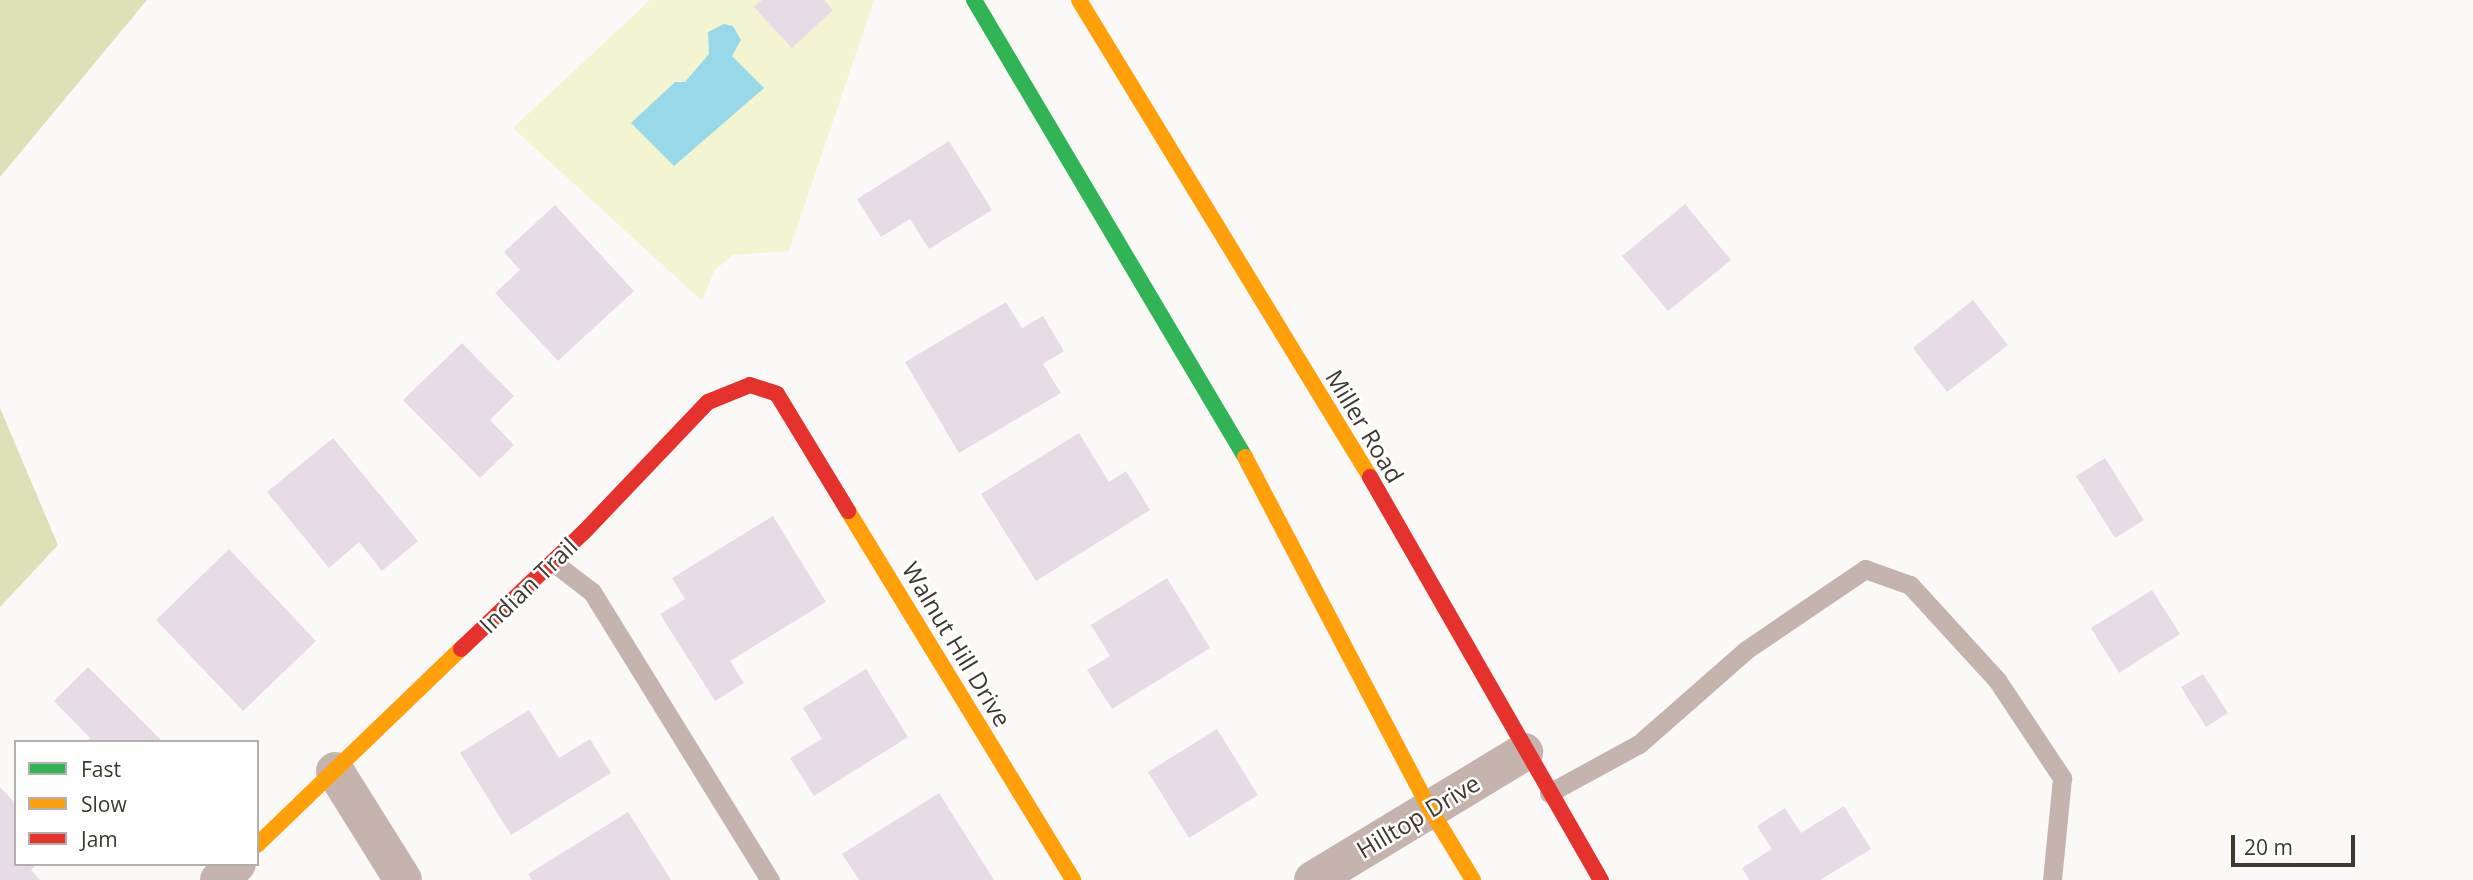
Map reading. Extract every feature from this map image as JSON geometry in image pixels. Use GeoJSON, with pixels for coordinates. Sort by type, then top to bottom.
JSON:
{"type":"FeatureCollection","features":[{"type":"Feature","properties":{"kind":"main road"},"geometry":{"type":"LineString","coordinates":[[974,0],[1237,442],[1430,809],[1473,880]]}},
{"type":"Feature","properties":{"kind":"main road","name":"Miller Road"},"geometry":{"type":"LineString","coordinates":[[1079,0],[1356,452],[1524,752],[1601,880]]}},
{"type":"Feature","properties":{"kind":"main road","name":"Indian Trail"},"geometry":{"type":"LineString","coordinates":[[259,843],[553,562],[708,402],[750,385],[777,394],[801,431]]}},
{"type":"Feature","properties":{"kind":"main road","name":"Walnut Hill Drive"},"geometry":{"type":"LineString","coordinates":[[801,431],[1073,880]]}},
{"type":"Feature","properties":{"kind":"street","name":"Hilltop Drive"},"geometry":{"type":"LineString","coordinates":[[1313,880],[1524,752]]}},
{"type":"Feature","properties":{"kind":"street"},"geometry":{"type":"LineString","coordinates":[[335,771],[403,880]]}},
{"type":"Feature","properties":{"kind":"street"},"geometry":{"type":"LineString","coordinates":[[219,880],[235,866]]}},
{"type":"Feature","properties":{"kind":"lane"},"geometry":{"type":"LineString","coordinates":[[553,562],[592,592],[770,880]]}},
{"type":"Feature","properties":{"kind":"lane"},"geometry":{"type":"LineString","coordinates":[[1549,793],[1639,744],[1746,650],[1864,569],[1910,585],[1997,680],[2062,778],[2052,880]]}},
{"type":"Feature","properties":{"kind":"green space"},"geometry":{"type":"Polygon","coordinates":[[[0,0],[147,0],[0,177],[0,0]]]}},
{"type":"Feature","properties":{"kind":"green space"},"geometry":{"type":"Polygon","coordinates":[[[650,0],[874,0],[789,251],[733,255],[714,271],[702,301],[513,128],[650,0]]]}},
{"type":"Feature","properties":{"kind":"green space"},"geometry":{"type":"Polygon","coordinates":[[[0,408],[58,545],[0,607],[0,408]]]}},
{"type":"Feature","properties":{"kind":"water"},"geometry":{"type":"Polygon","coordinates":[[[724,24],[733,26],[741,40],[732,56],[764,88],[674,166],[631,123],[675,82],[685,82],[709,54],[708,32],[724,24]]]}},
{"type":"Feature","properties":{"kind":"building"},"geometry":{"type":"Polygon","coordinates":[[[762,0],[824,0],[833,10],[792,48],[754,7],[762,0]]]}},
{"type":"Feature","properties":{"kind":"building"},"geometry":{"type":"Polygon","coordinates":[[[949,141],[992,210],[929,249],[910,219],[881,237],[857,199],[949,141]]]}},
{"type":"Feature","properties":{"kind":"building"},"geometry":{"type":"Polygon","coordinates":[[[1685,204],[1731,260],[1668,311],[1622,256],[1685,204]]]}},
{"type":"Feature","properties":{"kind":"building"},"geometry":{"type":"Polygon","coordinates":[[[555,205],[634,291],[558,361],[495,293],[520,270],[504,252],[555,205]]]}},
{"type":"Feature","properties":{"kind":"building"},"geometry":{"type":"Polygon","coordinates":[[[1973,300],[2008,345],[1947,392],[1913,348],[1973,300]]]}},
{"type":"Feature","properties":{"kind":"building"},"geometry":{"type":"Polygon","coordinates":[[[1006,302],[1022,328],[1043,316],[1064,351],[1043,364],[1061,393],[959,453],[905,362],[1006,302]]]}},
{"type":"Feature","properties":{"kind":"building"},"geometry":{"type":"Polygon","coordinates":[[[462,343],[514,396],[490,420],[514,445],[480,478],[403,400],[462,343]]]}},
{"type":"Feature","properties":{"kind":"building"},"geometry":{"type":"Polygon","coordinates":[[[1079,433],[1109,482],[1126,471],[1150,510],[1036,581],[981,494],[1079,433]]]}},
{"type":"Feature","properties":{"kind":"building"},"geometry":{"type":"Polygon","coordinates":[[[333,438],[418,541],[382,571],[359,542],[329,568],[267,492],[333,438]]]}},
{"type":"Feature","properties":{"kind":"building"},"geometry":{"type":"Polygon","coordinates":[[[2105,458],[2144,520],[2115,538],[2076,476],[2105,458]]]}},
{"type":"Feature","properties":{"kind":"building"},"geometry":{"type":"Polygon","coordinates":[[[773,516],[826,602],[730,661],[744,683],[715,701],[660,614],[685,599],[672,578],[773,516]]]}},
{"type":"Feature","properties":{"kind":"building"},"geometry":{"type":"Polygon","coordinates":[[[229,549],[316,641],[243,711],[156,620],[229,549]]]}},
{"type":"Feature","properties":{"kind":"building"},"geometry":{"type":"Polygon","coordinates":[[[1167,578],[1210,648],[1112,709],[1087,670],[1110,656],[1091,625],[1167,578]]]}},
{"type":"Feature","properties":{"kind":"building"},"geometry":{"type":"Polygon","coordinates":[[[2152,590],[2180,634],[2119,673],[2091,628],[2152,590]]]}},
{"type":"Feature","properties":{"kind":"building"},"geometry":{"type":"Polygon","coordinates":[[[88,667],[161,740],[88,740],[90,738],[54,701],[88,667]]]}},
{"type":"Feature","properties":{"kind":"building"},"geometry":{"type":"Polygon","coordinates":[[[866,669],[908,737],[814,796],[790,758],[822,739],[803,708],[866,669]]]}},
{"type":"Feature","properties":{"kind":"building"},"geometry":{"type":"Polygon","coordinates":[[[2203,674],[2228,713],[2206,727],[2181,687],[2203,674]]]}},
{"type":"Feature","properties":{"kind":"building"},"geometry":{"type":"Polygon","coordinates":[[[529,710],[559,758],[590,739],[611,773],[511,835],[460,753],[529,710]]]}},
{"type":"Feature","properties":{"kind":"building"},"geometry":{"type":"Polygon","coordinates":[[[1217,729],[1258,795],[1189,838],[1148,772],[1217,729]]]}},
{"type":"Feature","properties":{"kind":"building"},"geometry":{"type":"Polygon","coordinates":[[[0,787],[14,802],[14,866],[35,866],[31,870],[40,880],[0,880],[0,787]]]}},
{"type":"Feature","properties":{"kind":"building"},"geometry":{"type":"Polygon","coordinates":[[[939,793],[994,880],[859,880],[842,854],[939,793]]]}},
{"type":"Feature","properties":{"kind":"building"},"geometry":{"type":"Polygon","coordinates":[[[1844,806],[1871,849],[1820,880],[1749,880],[1742,868],[1772,849],[1757,826],[1785,808],[1801,833],[1844,806]]]}},
{"type":"Feature","properties":{"kind":"building"},"geometry":{"type":"Polygon","coordinates":[[[628,812],[671,880],[532,880],[528,874],[628,812]]]}},
{"type":"Feature","properties":{"kind":"traffic: fast"},"geometry":{"type":"LineString","coordinates":[[974,0],[1245,457]]}},
{"type":"Feature","properties":{"kind":"traffic: slow"},"geometry":{"type":"LineString","coordinates":[[1079,0],[1370,477]]}},
{"type":"Feature","properties":{"kind":"traffic: slow"},"geometry":{"type":"LineString","coordinates":[[1245,457],[1430,809],[1473,880]]}},
{"type":"Feature","properties":{"kind":"traffic: slow"},"geometry":{"type":"LineString","coordinates":[[848,511],[1073,880]]}},
{"type":"Feature","properties":{"kind":"traffic: slow"},"geometry":{"type":"LineString","coordinates":[[259,843],[461,649]]}},
{"type":"Feature","properties":{"kind":"traffic: jam"},"geometry":{"type":"LineString","coordinates":[[461,649],[584,532],[708,402],[750,385],[777,394],[848,511]]}},
{"type":"Feature","properties":{"kind":"traffic: jam"},"geometry":{"type":"LineString","coordinates":[[1370,477],[1601,880]]}}]}
